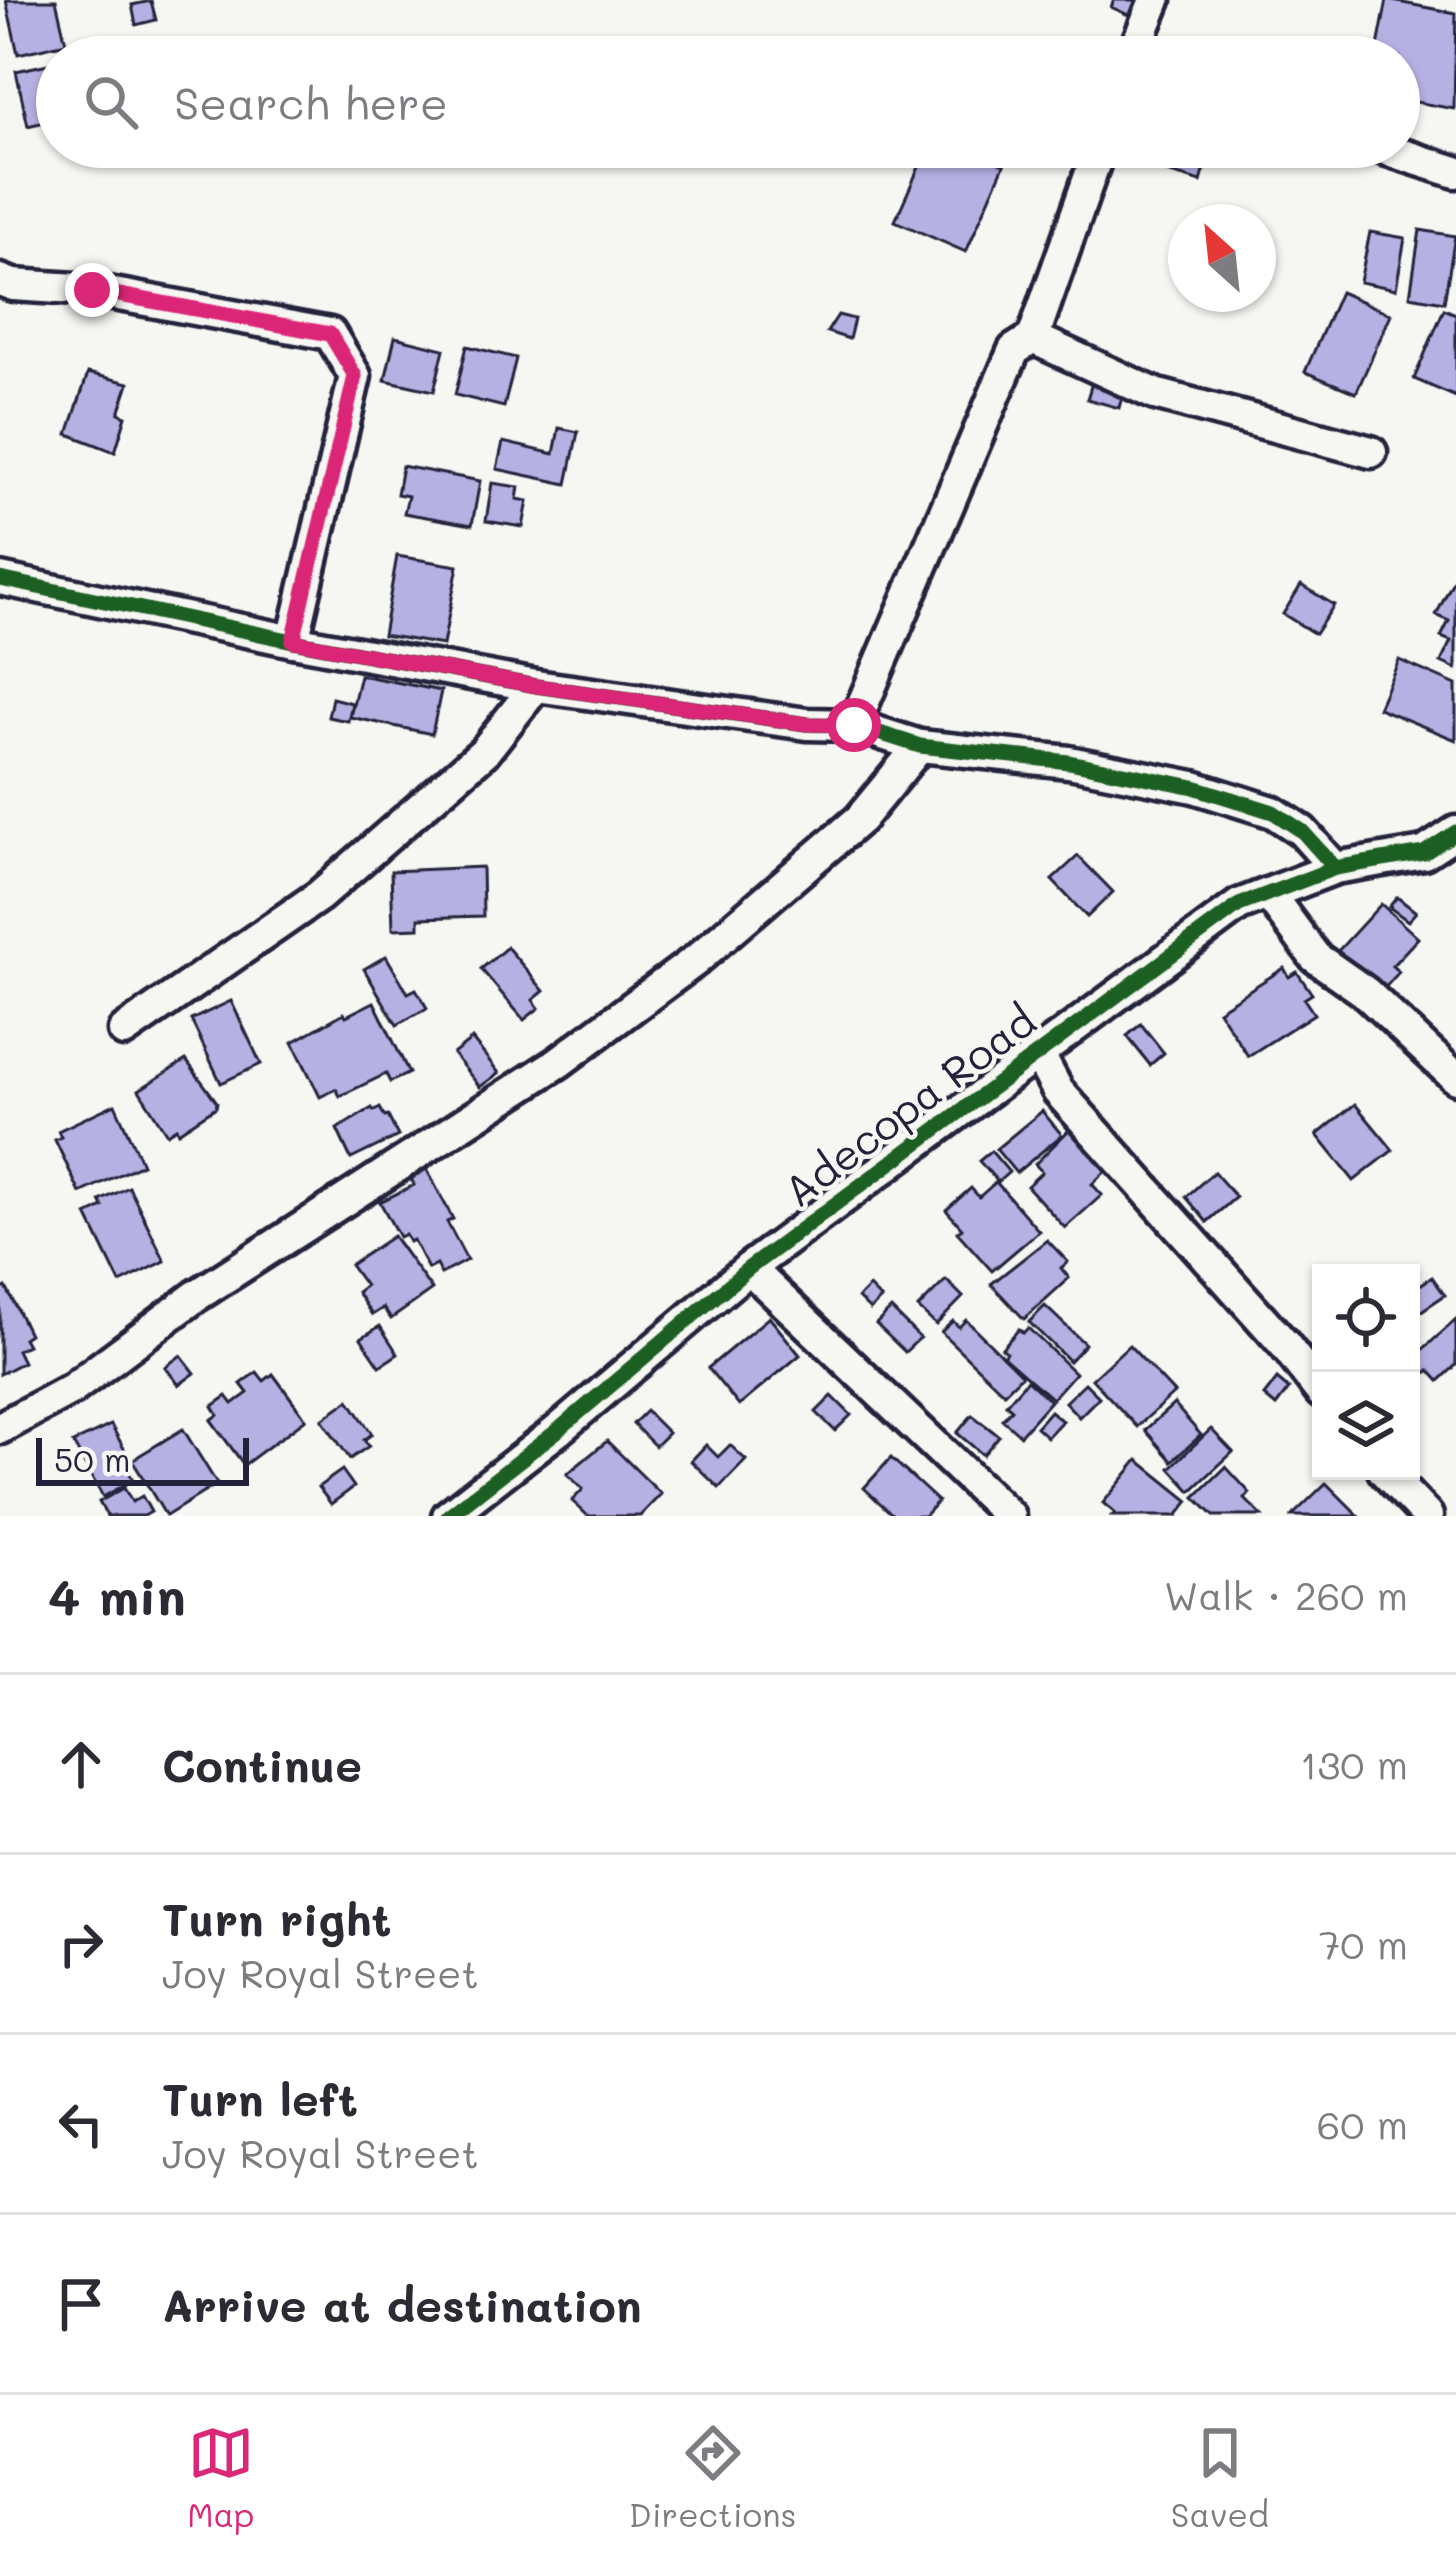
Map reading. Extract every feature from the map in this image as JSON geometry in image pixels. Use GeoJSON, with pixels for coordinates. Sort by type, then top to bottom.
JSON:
{"type":"FeatureCollection","features":[{"type":"Feature","properties":{"kind":"street"},"geometry":{"type":"LineString","coordinates":[[1140,36],[1155,0]]}},
{"type":"Feature","properties":{"kind":"street"},"geometry":{"type":"LineString","coordinates":[[1420,160],[1456,172]]}},
{"type":"Feature","properties":{"kind":"street"},"geometry":{"type":"LineString","coordinates":[[854,725],[1014,350],[1033,338],[1093,168]]}},
{"type":"Feature","properties":{"kind":"street"},"geometry":{"type":"LineString","coordinates":[[0,280],[92,290],[330,334],[355,376],[293,641]]}},
{"type":"Feature","properties":{"kind":"street"},"geometry":{"type":"LineString","coordinates":[[1033,338],[1155,394],[1371,452]]}},
{"type":"Feature","properties":{"kind":"street"},"geometry":{"type":"LineString","coordinates":[[0,579],[536,686],[807,724],[854,725],[920,746],[1069,762],[1194,787],[1273,812],[1302,831],[1334,868]]}},
{"type":"Feature","properties":{"kind":"street"},"geometry":{"type":"LineString","coordinates":[[124,1031],[319,896],[484,752],[536,686]]}},
{"type":"Feature","properties":{"kind":"street"},"geometry":{"type":"LineString","coordinates":[[0,1428],[72,1389],[196,1296],[559,1061],[662,986],[860,819],[920,746]]}},
{"type":"Feature","properties":{"kind":"street","name":"Adecopa Road"},"geometry":{"type":"LineString","coordinates":[[448,1516],[749,1268],[1239,905],[1334,868],[1424,853],[1456,832]]}},
{"type":"Feature","properties":{"kind":"street"},"geometry":{"type":"LineString","coordinates":[[1270,896],[1316,957],[1365,992],[1456,1078]]}},
{"type":"Feature","properties":{"kind":"street"},"geometry":{"type":"LineString","coordinates":[[1038,1053],[1058,1091],[1312,1380]]}},
{"type":"Feature","properties":{"kind":"street"},"geometry":{"type":"LineString","coordinates":[[749,1268],[1009,1516]]}},
{"type":"Feature","properties":{"kind":"street"},"geometry":{"type":"LineString","coordinates":[[1392,1480],[1426,1516]]}},
{"type":"Feature","properties":{"kind":"building"},"geometry":{"type":"Polygon","coordinates":[[[6,0],[56,0],[64,36],[36,36],[36,50],[18,54],[6,0]]]}},
{"type":"Feature","properties":{"kind":"building"},"geometry":{"type":"Polygon","coordinates":[[[1114,0],[1142,0],[1135,18],[1111,7],[1114,0]]]}},
{"type":"Feature","properties":{"kind":"building"},"geometry":{"type":"Polygon","coordinates":[[[1387,0],[1456,13],[1454,109],[1420,103],[1420,36],[1380,36],[1387,0]]]}},
{"type":"Feature","properties":{"kind":"building"},"geometry":{"type":"Polygon","coordinates":[[[151,1],[156,20],[136,25],[132,5],[151,1]]]}},
{"type":"Feature","properties":{"kind":"building"},"geometry":{"type":"Polygon","coordinates":[[[36,67],[36,124],[28,126],[16,71],[36,67]]]}},
{"type":"Feature","properties":{"kind":"building"},"geometry":{"type":"Polygon","coordinates":[[[919,168],[1003,168],[966,252],[895,221],[919,168]]]}},
{"type":"Feature","properties":{"kind":"building"},"geometry":{"type":"Polygon","coordinates":[[[1153,168],[1205,168],[1201,182],[1153,168]]]}},
{"type":"Feature","properties":{"kind":"building"},"geometry":{"type":"Polygon","coordinates":[[[1420,230],[1455,236],[1444,302],[1410,296],[1420,230]]]}},
{"type":"Feature","properties":{"kind":"building"},"geometry":{"type":"Polygon","coordinates":[[[1370,232],[1405,238],[1396,289],[1360,282],[1370,232]]]}},
{"type":"Feature","properties":{"kind":"building"},"geometry":{"type":"Polygon","coordinates":[[[1340,292],[1391,314],[1356,393],[1305,372],[1340,292]]]}},
{"type":"Feature","properties":{"kind":"building"},"geometry":{"type":"Polygon","coordinates":[[[1444,309],[1456,314],[1456,397],[1414,379],[1444,309]]]}},
{"type":"Feature","properties":{"kind":"building"},"geometry":{"type":"Polygon","coordinates":[[[838,315],[854,319],[849,339],[827,332],[838,315]]]}},
{"type":"Feature","properties":{"kind":"building"},"geometry":{"type":"Polygon","coordinates":[[[395,337],[444,349],[434,391],[385,380],[395,337]]]}},
{"type":"Feature","properties":{"kind":"building"},"geometry":{"type":"Polygon","coordinates":[[[467,346],[516,358],[504,407],[455,395],[467,346]]]}},
{"type":"Feature","properties":{"kind":"building"},"geometry":{"type":"Polygon","coordinates":[[[88,373],[129,383],[119,413],[126,416],[115,452],[68,434],[88,373]]]}},
{"type":"Feature","properties":{"kind":"building"},"geometry":{"type":"Polygon","coordinates":[[[1092,383],[1123,393],[1119,408],[1087,399],[1092,383]]]}},
{"type":"Feature","properties":{"kind":"building"},"geometry":{"type":"Polygon","coordinates":[[[559,428],[578,432],[567,484],[497,469],[503,442],[554,454],[559,428]]]}},
{"type":"Feature","properties":{"kind":"building"},"geometry":{"type":"Polygon","coordinates":[[[402,466],[480,481],[472,525],[404,513],[408,496],[397,494],[402,466]]]}},
{"type":"Feature","properties":{"kind":"building"},"geometry":{"type":"Polygon","coordinates":[[[492,483],[519,487],[517,499],[528,501],[523,527],[486,521],[492,483]]]}},
{"type":"Feature","properties":{"kind":"building"},"geometry":{"type":"Polygon","coordinates":[[[397,556],[458,566],[443,645],[383,635],[397,556]]]}},
{"type":"Feature","properties":{"kind":"building"},"geometry":{"type":"Polygon","coordinates":[[[1456,575],[1456,669],[1441,662],[1451,641],[1441,637],[1449,621],[1436,615],[1456,575]]]}},
{"type":"Feature","properties":{"kind":"building"},"geometry":{"type":"Polygon","coordinates":[[[1301,585],[1334,605],[1315,634],[1283,614],[1301,585]]]}},
{"type":"Feature","properties":{"kind":"building"},"geometry":{"type":"Polygon","coordinates":[[[1399,660],[1456,685],[1456,740],[1378,708],[1399,660]]]}},
{"type":"Feature","properties":{"kind":"building"},"geometry":{"type":"Polygon","coordinates":[[[360,675],[441,691],[432,734],[350,717],[360,675]]]}},
{"type":"Feature","properties":{"kind":"building"},"geometry":{"type":"Polygon","coordinates":[[[332,698],[352,703],[348,721],[328,717],[332,698]]]}},
{"type":"Feature","properties":{"kind":"building"},"geometry":{"type":"Polygon","coordinates":[[[1078,856],[1113,892],[1087,917],[1052,880],[1078,856]]]}},
{"type":"Feature","properties":{"kind":"building"},"geometry":{"type":"Polygon","coordinates":[[[482,867],[483,916],[419,918],[419,928],[393,929],[391,871],[482,867]]]}},
{"type":"Feature","properties":{"kind":"building"},"geometry":{"type":"Polygon","coordinates":[[[1397,897],[1416,912],[1408,921],[1389,907],[1397,897]]]}},
{"type":"Feature","properties":{"kind":"building"},"geometry":{"type":"Polygon","coordinates":[[[1381,904],[1418,938],[1392,966],[1399,972],[1382,991],[1336,953],[1381,904]]]}},
{"type":"Feature","properties":{"kind":"building"},"geometry":{"type":"Polygon","coordinates":[[[507,947],[544,991],[533,1000],[539,1008],[524,1020],[481,969],[507,947]]]}},
{"type":"Feature","properties":{"kind":"building"},"geometry":{"type":"Polygon","coordinates":[[[386,956],[408,993],[416,989],[427,1008],[397,1025],[364,969],[386,956]]]}},
{"type":"Feature","properties":{"kind":"building"},"geometry":{"type":"Polygon","coordinates":[[[1284,968],[1289,977],[1297,972],[1312,994],[1304,999],[1314,1014],[1248,1056],[1218,1010],[1284,968]]]}},
{"type":"Feature","properties":{"kind":"building"},"geometry":{"type":"Polygon","coordinates":[[[231,1001],[261,1064],[221,1083],[191,1020],[231,1001]]]}},
{"type":"Feature","properties":{"kind":"building"},"geometry":{"type":"Polygon","coordinates":[[[374,1002],[409,1073],[390,1082],[386,1074],[340,1096],[336,1089],[320,1097],[293,1042],[374,1002]]]}},
{"type":"Feature","properties":{"kind":"building"},"geometry":{"type":"Polygon","coordinates":[[[1141,1024],[1164,1053],[1150,1065],[1127,1036],[1141,1024]]]}},
{"type":"Feature","properties":{"kind":"building"},"geometry":{"type":"Polygon","coordinates":[[[472,1039],[499,1073],[480,1087],[453,1054],[472,1039]]]}},
{"type":"Feature","properties":{"kind":"building"},"geometry":{"type":"Polygon","coordinates":[[[186,1060],[216,1107],[167,1134],[139,1090],[186,1060]]]}},
{"type":"Feature","properties":{"kind":"building"},"geometry":{"type":"Polygon","coordinates":[[[115,1104],[142,1164],[80,1193],[55,1140],[61,1137],[58,1131],[115,1104]]]}},
{"type":"Feature","properties":{"kind":"building"},"geometry":{"type":"Polygon","coordinates":[[[1355,1104],[1393,1150],[1354,1181],[1317,1135],[1355,1104]]]}},
{"type":"Feature","properties":{"kind":"building"},"geometry":{"type":"Polygon","coordinates":[[[372,1108],[388,1116],[398,1136],[351,1159],[337,1129],[372,1108]]]}},
{"type":"Feature","properties":{"kind":"building"},"geometry":{"type":"Polygon","coordinates":[[[1042,1111],[1062,1135],[1016,1173],[996,1149],[1042,1111]]]}},
{"type":"Feature","properties":{"kind":"building"},"geometry":{"type":"Polygon","coordinates":[[[1069,1130],[1106,1171],[1092,1184],[1102,1195],[1065,1228],[1027,1186],[1042,1172],[1035,1164],[1069,1130]]]}},
{"type":"Feature","properties":{"kind":"building"},"geometry":{"type":"Polygon","coordinates":[[[991,1151],[1009,1172],[998,1182],[979,1161],[991,1151]]]}},
{"type":"Feature","properties":{"kind":"building"},"geometry":{"type":"Polygon","coordinates":[[[426,1168],[453,1219],[447,1222],[467,1260],[441,1274],[436,1265],[428,1269],[413,1240],[409,1242],[405,1234],[399,1237],[380,1202],[414,1185],[410,1177],[426,1168]]]}},
{"type":"Feature","properties":{"kind":"building"},"geometry":{"type":"Polygon","coordinates":[[[1214,1172],[1236,1197],[1207,1222],[1186,1197],[1214,1172]]]}},
{"type":"Feature","properties":{"kind":"building"},"geometry":{"type":"Polygon","coordinates":[[[996,1182],[1039,1231],[992,1271],[957,1232],[962,1228],[946,1210],[971,1188],[979,1197],[996,1182]]]}},
{"type":"Feature","properties":{"kind":"building"},"geometry":{"type":"Polygon","coordinates":[[[129,1187],[165,1261],[120,1283],[87,1215],[103,1207],[100,1201],[129,1187]]]}},
{"type":"Feature","properties":{"kind":"building"},"geometry":{"type":"Polygon","coordinates":[[[393,1236],[432,1290],[391,1319],[383,1308],[372,1315],[357,1292],[365,1286],[350,1265],[393,1236]]]}},
{"type":"Feature","properties":{"kind":"building"},"geometry":{"type":"Polygon","coordinates":[[[1047,1240],[1068,1262],[1061,1268],[1069,1278],[1024,1319],[991,1284],[1047,1240]]]}},
{"type":"Feature","properties":{"kind":"building"},"geometry":{"type":"Polygon","coordinates":[[[1432,1277],[1445,1295],[1420,1312],[1420,1285],[1432,1277]]]}},
{"type":"Feature","properties":{"kind":"building"},"geometry":{"type":"Polygon","coordinates":[[[946,1280],[963,1297],[936,1325],[918,1308],[946,1280]]]}},
{"type":"Feature","properties":{"kind":"building"},"geometry":{"type":"Polygon","coordinates":[[[6,1287],[29,1334],[23,1338],[27,1345],[17,1350],[23,1362],[0,1374],[0,1290],[6,1287]]]}},
{"type":"Feature","properties":{"kind":"building"},"geometry":{"type":"Polygon","coordinates":[[[869,1287],[881,1299],[870,1310],[858,1298],[869,1287]]]}},
{"type":"Feature","properties":{"kind":"building"},"geometry":{"type":"Polygon","coordinates":[[[1045,1306],[1085,1344],[1069,1361],[1029,1322],[1045,1306]]]}},
{"type":"Feature","properties":{"kind":"building"},"geometry":{"type":"Polygon","coordinates":[[[891,1309],[920,1338],[905,1352],[876,1324],[891,1309]]]}},
{"type":"Feature","properties":{"kind":"building"},"geometry":{"type":"Polygon","coordinates":[[[769,1317],[800,1355],[739,1406],[708,1368],[769,1317]]]}},
{"type":"Feature","properties":{"kind":"building"},"geometry":{"type":"Polygon","coordinates":[[[966,1320],[1022,1375],[1004,1393],[941,1332],[953,1321],[959,1327],[966,1320]]]}},
{"type":"Feature","properties":{"kind":"building"},"geometry":{"type":"Polygon","coordinates":[[[1456,1320],[1456,1365],[1439,1381],[1420,1368],[1420,1352],[1456,1320]]]}},
{"type":"Feature","properties":{"kind":"building"},"geometry":{"type":"Polygon","coordinates":[[[380,1326],[398,1354],[380,1366],[361,1338],[380,1326]]]}},
{"type":"Feature","properties":{"kind":"building"},"geometry":{"type":"Polygon","coordinates":[[[1028,1328],[1075,1373],[1052,1399],[1003,1356],[1002,1348],[1019,1329],[1023,1333],[1028,1328]]]}},
{"type":"Feature","properties":{"kind":"building"},"geometry":{"type":"Polygon","coordinates":[[[1129,1345],[1174,1393],[1137,1427],[1092,1379],[1129,1345]]]}},
{"type":"Feature","properties":{"kind":"building"},"geometry":{"type":"Polygon","coordinates":[[[181,1355],[195,1373],[179,1385],[165,1367],[181,1355]]]}},
{"type":"Feature","properties":{"kind":"building"},"geometry":{"type":"Polygon","coordinates":[[[257,1372],[264,1381],[273,1374],[306,1419],[244,1465],[211,1420],[218,1415],[213,1406],[227,1396],[233,1404],[248,1393],[241,1384],[257,1372]]]}},
{"type":"Feature","properties":{"kind":"building"},"geometry":{"type":"Polygon","coordinates":[[[1277,1379],[1289,1389],[1276,1406],[1264,1396],[1277,1379]]]}},
{"type":"Feature","properties":{"kind":"building"},"geometry":{"type":"Polygon","coordinates":[[[1027,1380],[1050,1401],[1020,1435],[1002,1419],[1012,1409],[1006,1404],[1027,1380]]]}},
{"type":"Feature","properties":{"kind":"building"},"geometry":{"type":"Polygon","coordinates":[[[1085,1383],[1099,1397],[1079,1417],[1065,1402],[1085,1383]]]}},
{"type":"Feature","properties":{"kind":"building"},"geometry":{"type":"Polygon","coordinates":[[[832,1396],[851,1415],[835,1431],[816,1412],[832,1396]]]}},
{"type":"Feature","properties":{"kind":"building"},"geometry":{"type":"Polygon","coordinates":[[[349,1400],[372,1434],[364,1440],[369,1446],[350,1459],[322,1419],[349,1400]]]}},
{"type":"Feature","properties":{"kind":"building"},"geometry":{"type":"Polygon","coordinates":[[[1174,1404],[1201,1435],[1172,1461],[1145,1430],[1174,1404]]]}},
{"type":"Feature","properties":{"kind":"building"},"geometry":{"type":"Polygon","coordinates":[[[646,1411],[668,1433],[655,1446],[633,1424],[646,1411]]]}},
{"type":"Feature","properties":{"kind":"building"},"geometry":{"type":"Polygon","coordinates":[[[1050,1411],[1062,1421],[1047,1437],[1036,1427],[1050,1411]]]}},
{"type":"Feature","properties":{"kind":"building"},"geometry":{"type":"Polygon","coordinates":[[[972,1415],[999,1436],[983,1455],[957,1433],[972,1415]]]}},
{"type":"Feature","properties":{"kind":"building"},"geometry":{"type":"Polygon","coordinates":[[[111,1425],[132,1463],[126,1467],[133,1480],[103,1497],[73,1443],[111,1425]]]}},
{"type":"Feature","properties":{"kind":"building"},"geometry":{"type":"Polygon","coordinates":[[[183,1429],[217,1484],[166,1516],[132,1460],[183,1429]]]}},
{"type":"Feature","properties":{"kind":"building"},"geometry":{"type":"Polygon","coordinates":[[[1211,1429],[1233,1452],[1191,1491],[1170,1468],[1211,1429]]]}},
{"type":"Feature","properties":{"kind":"building"},"geometry":{"type":"Polygon","coordinates":[[[607,1441],[661,1494],[640,1516],[588,1516],[572,1501],[583,1489],[567,1474],[607,1441]]]}},
{"type":"Feature","properties":{"kind":"building"},"geometry":{"type":"Polygon","coordinates":[[[706,1445],[718,1457],[730,1445],[746,1460],[719,1488],[691,1461],[706,1445]]]}},
{"type":"Feature","properties":{"kind":"building"},"geometry":{"type":"Polygon","coordinates":[[[891,1458],[938,1501],[924,1516],[894,1516],[864,1488],[891,1458]]]}},
{"type":"Feature","properties":{"kind":"building"},"geometry":{"type":"Polygon","coordinates":[[[1138,1460],[1189,1501],[1177,1516],[1112,1516],[1115,1513],[1103,1503],[1138,1460]]]}},
{"type":"Feature","properties":{"kind":"building"},"geometry":{"type":"Polygon","coordinates":[[[1226,1467],[1250,1493],[1245,1499],[1262,1516],[1214,1516],[1195,1497],[1226,1467]]]}},
{"type":"Feature","properties":{"kind":"building"},"geometry":{"type":"Polygon","coordinates":[[[342,1470],[354,1487],[331,1504],[318,1487],[342,1470]]]}},
{"type":"Feature","properties":{"kind":"building"},"geometry":{"type":"Polygon","coordinates":[[[1326,1483],[1359,1516],[1292,1516],[1326,1483]]]}},
{"type":"Feature","properties":{"kind":"building"},"geometry":{"type":"Polygon","coordinates":[[[124,1488],[132,1502],[142,1496],[151,1512],[107,1516],[99,1502],[124,1488]]]}},
{"type":"Feature","properties":{"kind":"cycle path"},"geometry":{"type":"LineString","coordinates":[[0,579],[536,686],[807,724],[854,725],[920,746],[1069,762],[1194,787],[1273,812],[1302,831],[1335,868]]}},
{"type":"Feature","properties":{"kind":"cycle path"},"geometry":{"type":"LineString","coordinates":[[448,1516],[557,1431],[749,1268],[1239,905],[1335,868],[1424,853],[1456,832]]}},
{"type":"Feature","properties":{"kind":"route"},"geometry":{"type":"LineString","coordinates":[[92,290],[330,334],[355,376],[293,641],[536,686],[807,724],[854,725]]}}]}
